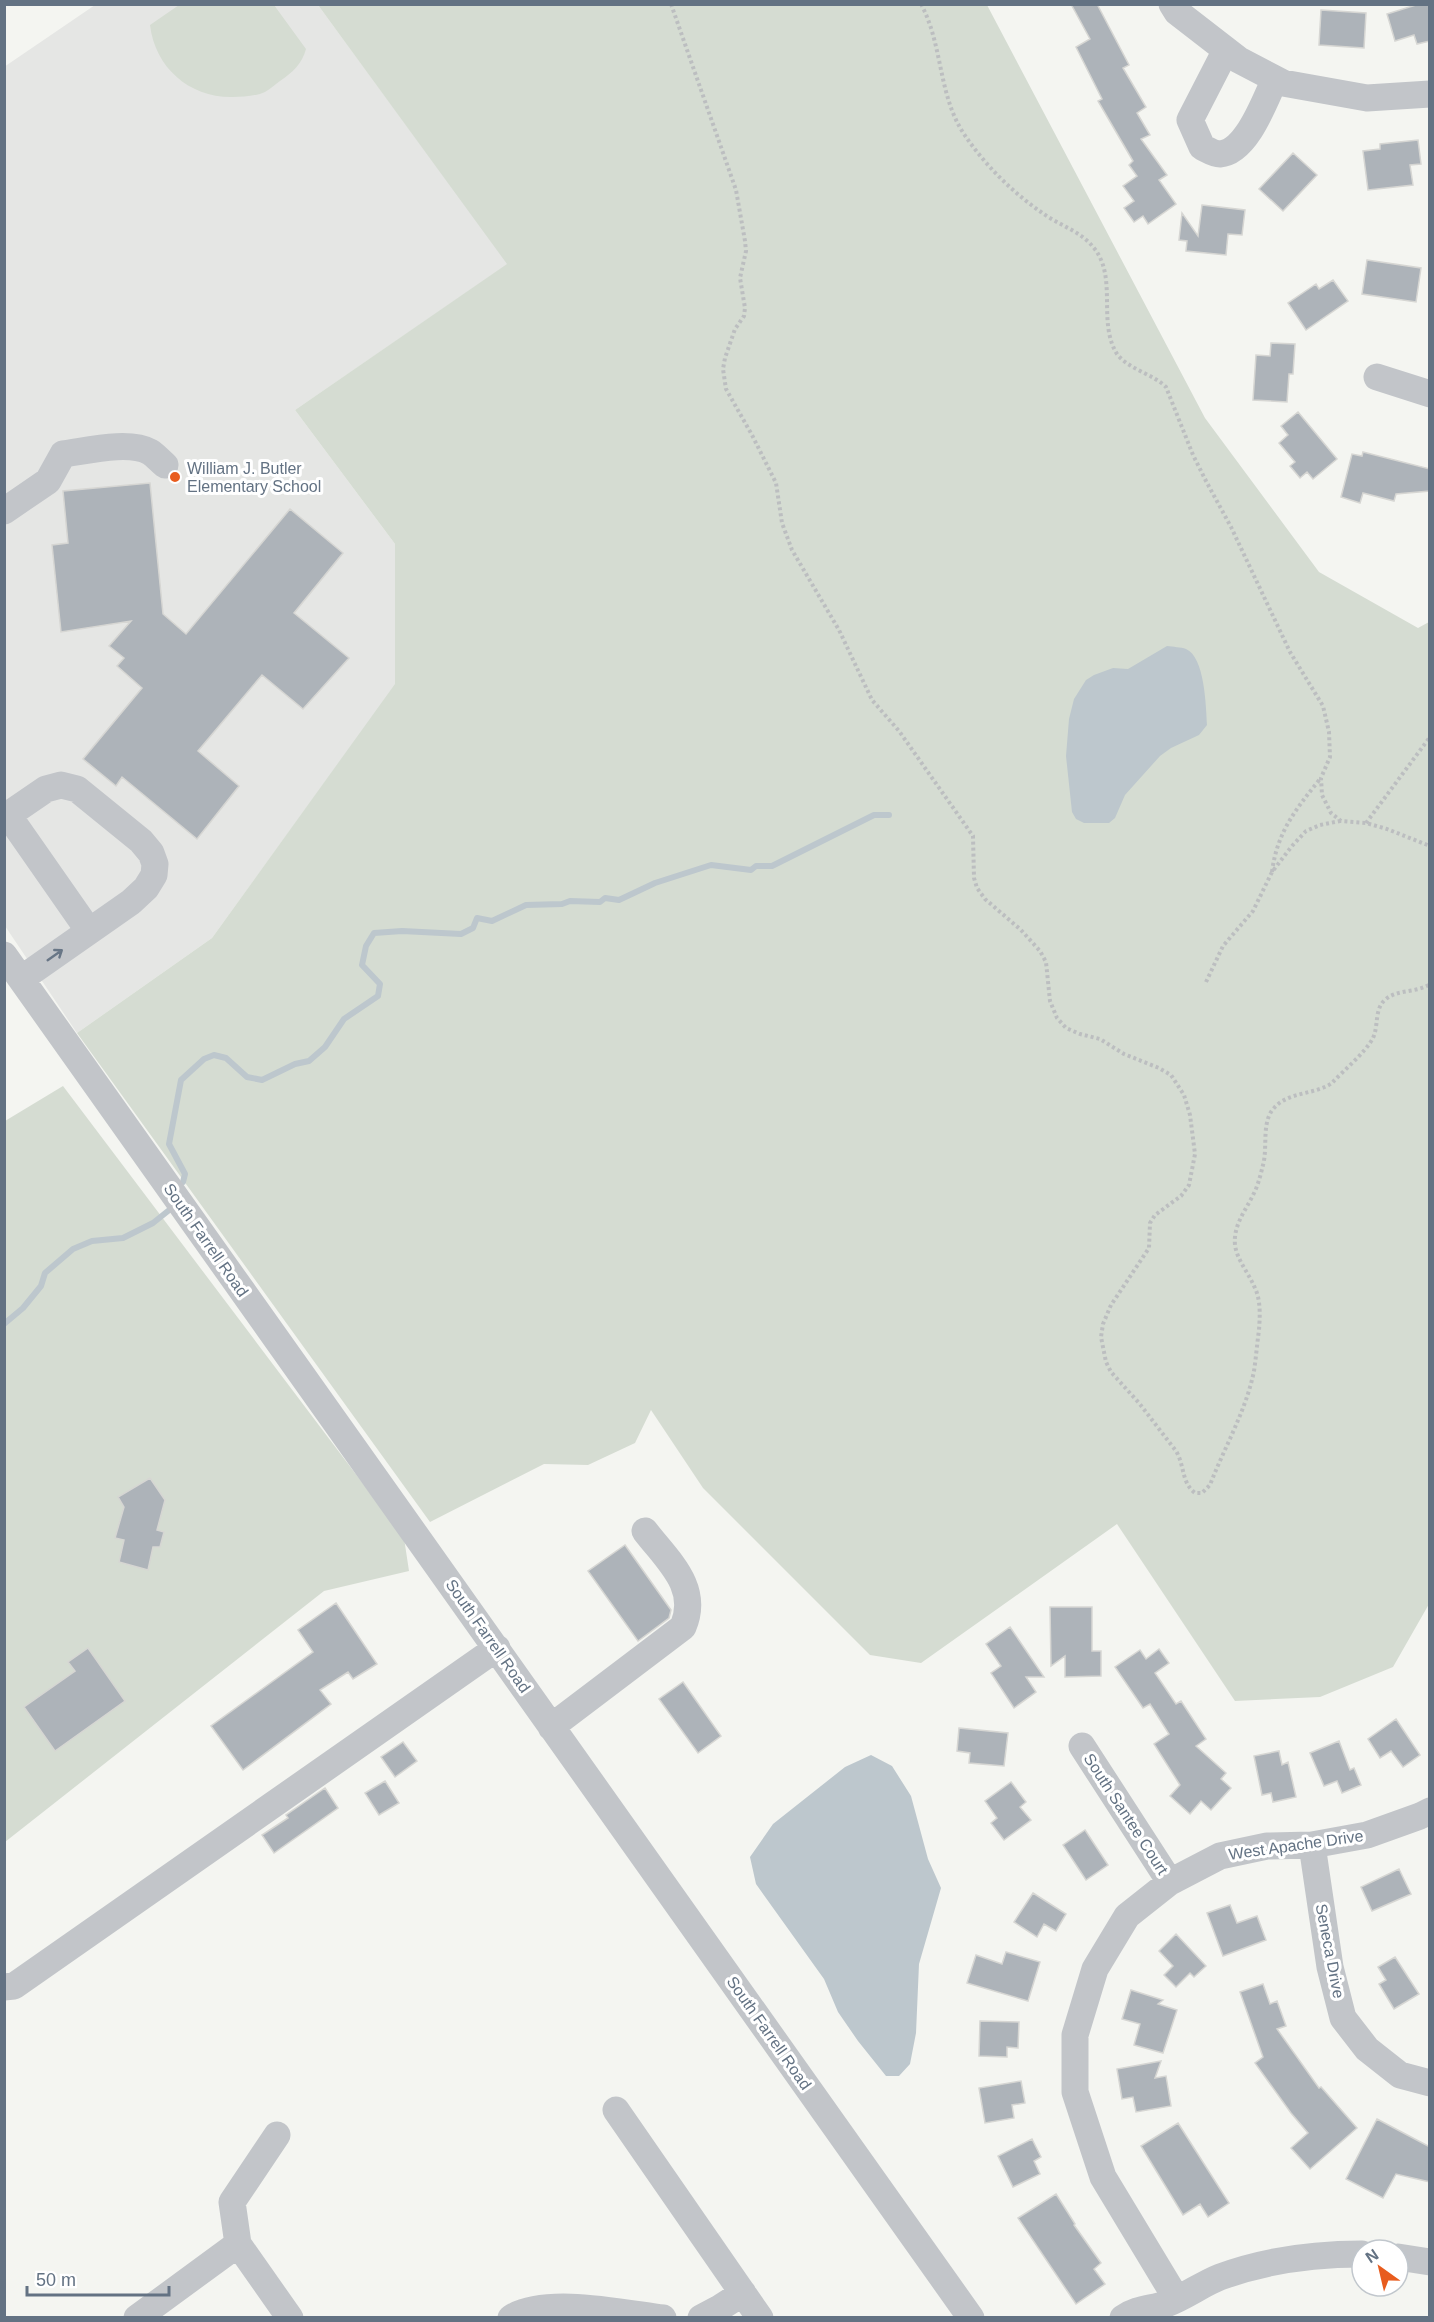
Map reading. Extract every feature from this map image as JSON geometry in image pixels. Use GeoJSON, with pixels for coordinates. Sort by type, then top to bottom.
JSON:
{"type":"FeatureCollection","features":[{"type":"Feature","properties":{"kind":"street"},"geometry":{"type":"LineString","coordinates":[[1172,4],[1177,12],[1239,60],[1283,83],[1367,98],[1430,94]]}},
{"type":"Feature","properties":{"kind":"street"},"geometry":{"type":"LineString","coordinates":[[1226,50],[1190,120],[1202,147],[1218,154],[1231,151],[1245,138],[1275,79]]}},
{"type":"Feature","properties":{"kind":"street"},"geometry":{"type":"LineString","coordinates":[[1377,377],[1430,394]]}},
{"type":"Feature","properties":{"kind":"street"},"geometry":{"type":"LineString","coordinates":[[4,511],[48,481],[63,454],[120,447],[139,448],[150,452],[165,465]]}},
{"type":"Feature","properties":{"kind":"street"},"geometry":{"type":"LineString","coordinates":[[21,979],[131,902],[146,888],[154,874],[155,864],[151,853],[141,841],[77,789],[61,785],[46,789],[6,813],[89,931]]}},
{"type":"Feature","properties":{"kind":"street","name":"South Farrell Road"},"geometry":{"type":"LineString","coordinates":[[4,955],[971,2318]]}},
{"type":"Feature","properties":{"kind":"street"},"geometry":{"type":"LineString","coordinates":[[551,1727],[683,1627],[689,1613],[683,1579],[645,1531]]}},
{"type":"Feature","properties":{"kind":"street"},"geometry":{"type":"LineString","coordinates":[[4,1987],[14,1986],[497,1648]]}},
{"type":"Feature","properties":{"kind":"street","name":"South Santee Court"},"geometry":{"type":"LineString","coordinates":[[1082,1746],[1170,1882]]}},
{"type":"Feature","properties":{"kind":"street","name":"West Apache Drive"},"geometry":{"type":"LineString","coordinates":[[1167,2306],[1103,2177],[1075,2092],[1075,2035],[1095,1969],[1127,1916],[1170,1882],[1220,1856],[1267,1846],[1312,1845],[1367,1836],[1430,1811]]}},
{"type":"Feature","properties":{"kind":"street","name":"Seneca Drive"},"geometry":{"type":"LineString","coordinates":[[1312,1845],[1330,1967],[1343,2018],[1367,2049],[1400,2075],[1430,2083]]}},
{"type":"Feature","properties":{"kind":"street"},"geometry":{"type":"LineString","coordinates":[[616,2110],[760,2318]]}},
{"type":"Feature","properties":{"kind":"street"},"geometry":{"type":"LineString","coordinates":[[277,2135],[232,2202],[238,2244],[290,2318]]}},
{"type":"Feature","properties":{"kind":"street"},"geometry":{"type":"LineString","coordinates":[[137,2318],[238,2244]]}},
{"type":"Feature","properties":{"kind":"street"},"geometry":{"type":"LineString","coordinates":[[1123,2318],[1133,2311],[1167,2306],[1218,2278],[1261,2265],[1325,2255],[1350,2254]]}},
{"type":"Feature","properties":{"kind":"street"},"geometry":{"type":"LineString","coordinates":[[1410,2259],[1430,2262]]}},
{"type":"Feature","properties":{"kind":"street"},"geometry":{"type":"LineString","coordinates":[[701,2318],[743,2293]]}},
{"type":"Feature","properties":{"kind":"street"},"geometry":{"type":"LineString","coordinates":[[511,2318],[536,2307],[570,2307],[663,2318]]}},
{"type":"Feature","properties":{"kind":"path"},"geometry":{"type":"LineString","coordinates":[[670,4],[736,190],[745,241],[746,251],[740,279],[745,308],[744,316],[735,329],[725,358],[723,369],[726,389],[776,483],[782,523],[792,550],[838,630],[872,700],[906,741],[973,836],[974,878],[977,888],[985,899],[1021,930],[1040,951],[1046,962],[1050,1001],[1057,1018],[1066,1028],[1100,1039],[1124,1054],[1165,1071],[1178,1083],[1184,1095],[1190,1115],[1195,1154],[1189,1185],[1180,1196],[1155,1215],[1150,1223],[1149,1248],[1111,1305],[1103,1324],[1101,1337],[1102,1350],[1111,1372],[1139,1402],[1181,1458],[1185,1482],[1195,1493],[1202,1493],[1210,1485],[1243,1407],[1254,1371],[1259,1328],[1259,1302],[1254,1286],[1235,1247],[1235,1233],[1260,1175],[1265,1158],[1266,1134],[1270,1116],[1274,1108],[1284,1101],[1332,1083],[1372,1040],[1377,1028],[1378,1011],[1383,1000],[1391,995],[1414,991],[1430,984]]}},
{"type":"Feature","properties":{"kind":"path"},"geometry":{"type":"LineString","coordinates":[[921,4],[935,36],[946,92],[963,132],[986,161],[1022,197],[1094,248],[1106,275],[1106,306],[1110,335],[1118,354],[1166,387],[1201,472],[1231,527],[1290,652],[1323,706],[1329,732],[1330,757],[1321,778],[1285,827],[1272,872]]}},
{"type":"Feature","properties":{"kind":"path"},"geometry":{"type":"LineString","coordinates":[[1366,823],[1430,737]]}},
{"type":"Feature","properties":{"kind":"path"},"geometry":{"type":"LineString","coordinates":[[1321,778],[1323,795],[1331,813],[1341,821]]}},
{"type":"Feature","properties":{"kind":"path"},"geometry":{"type":"LineString","coordinates":[[1206,982],[1223,946],[1253,911],[1272,872],[1306,831],[1320,825],[1341,821],[1366,823],[1430,846]]}},
{"type":"Feature","properties":{"kind":"shaded area","name":"William J. Butler Elementary School"},"geometry":{"type":"Polygon","coordinates":[[[95,5],[318,5],[508,264],[295,410],[395,544],[396,684],[212,938],[77,1033],[5,926],[4,67],[95,5]]]}},
{"type":"Feature","properties":{"kind":"shaded area"},"geometry":{"type":"Polygon","coordinates":[[[179,5],[274,5],[306,49],[293,71],[265,92],[233,97],[203,92],[177,78],[159,55],[153,40],[150,25],[179,5]]]}},
{"type":"Feature","properties":{"kind":"shaded area"},"geometry":{"type":"Polygon","coordinates":[[[318,5],[987,5],[1205,418],[1319,572],[1418,628],[1429,622],[1429,1604],[1393,1667],[1320,1697],[1235,1701],[1117,1524],[921,1663],[870,1655],[703,1488],[651,1410],[635,1443],[588,1465],[544,1464],[430,1522],[77,1033],[212,938],[395,684],[395,544],[295,410],[507,264],[318,5]]]}},
{"type":"Feature","properties":{"kind":"shaded area"},"geometry":{"type":"Polygon","coordinates":[[[1167,646],[1186,649],[1197,662],[1203,683],[1207,725],[1199,735],[1171,748],[1160,756],[1125,795],[1115,818],[1109,823],[1084,823],[1076,819],[1072,812],[1066,756],[1069,719],[1074,699],[1086,680],[1094,675],[1113,668],[1128,669],[1167,646]]]}},
{"type":"Feature","properties":{"kind":"shaded area"},"geometry":{"type":"Polygon","coordinates":[[[63,1086],[404,1538],[409,1571],[324,1591],[5,1842],[5,1121],[63,1086]]]}},
{"type":"Feature","properties":{"kind":"shaded area"},"geometry":{"type":"Polygon","coordinates":[[[871,1755],[892,1766],[911,1796],[928,1859],[941,1888],[919,1964],[916,2033],[910,2064],[899,2076],[886,2076],[838,2012],[824,1979],[756,1884],[750,1857],[773,1824],[845,1767],[871,1755]]]}},
{"type":"Feature","properties":{"kind":"building"},"geometry":{"type":"Polygon","coordinates":[[[1071,4],[1097,4],[1129,65],[1123,68],[1146,107],[1137,113],[1150,135],[1141,139],[1167,175],[1159,180],[1176,204],[1148,224],[1143,216],[1134,222],[1124,208],[1134,201],[1123,186],[1137,176],[1129,165],[1133,161],[1098,101],[1102,99],[1076,47],[1090,39],[1071,4]]]}},
{"type":"Feature","properties":{"kind":"building"},"geometry":{"type":"Polygon","coordinates":[[[1419,4],[1430,4],[1430,41],[1417,44],[1414,35],[1395,41],[1387,14],[1419,4]]]}},
{"type":"Feature","properties":{"kind":"building"},"geometry":{"type":"Polygon","coordinates":[[[1321,10],[1366,13],[1364,48],[1319,45],[1321,10]]]}},
{"type":"Feature","properties":{"kind":"building"},"geometry":{"type":"Polygon","coordinates":[[[1418,140],[1421,164],[1410,165],[1413,185],[1368,190],[1363,151],[1380,149],[1380,144],[1418,140]]]}},
{"type":"Feature","properties":{"kind":"building"},"geometry":{"type":"Polygon","coordinates":[[[1293,153],[1317,175],[1283,211],[1259,189],[1293,153]]]}},
{"type":"Feature","properties":{"kind":"building"},"geometry":{"type":"Polygon","coordinates":[[[1202,205],[1245,210],[1242,235],[1228,234],[1226,255],[1186,251],[1187,241],[1179,240],[1182,213],[1198,236],[1202,205]]]}},
{"type":"Feature","properties":{"kind":"building"},"geometry":{"type":"Polygon","coordinates":[[[1367,260],[1421,268],[1416,302],[1362,294],[1367,260]]]}},
{"type":"Feature","properties":{"kind":"building"},"geometry":{"type":"Polygon","coordinates":[[[1333,280],[1348,301],[1306,330],[1288,303],[1316,284],[1319,289],[1333,280]]]}},
{"type":"Feature","properties":{"kind":"building"},"geometry":{"type":"Polygon","coordinates":[[[1271,343],[1295,344],[1293,374],[1289,374],[1287,402],[1253,400],[1256,355],[1270,356],[1271,343]]]}},
{"type":"Feature","properties":{"kind":"building"},"geometry":{"type":"Polygon","coordinates":[[[1298,412],[1337,459],[1313,479],[1307,472],[1300,478],[1290,466],[1295,462],[1279,443],[1288,435],[1281,426],[1298,412]]]}},
{"type":"Feature","properties":{"kind":"building"},"geometry":{"type":"Polygon","coordinates":[[[1363,452],[1430,469],[1430,491],[1396,494],[1394,501],[1363,493],[1360,503],[1341,497],[1352,454],[1362,456],[1363,452]]]}},
{"type":"Feature","properties":{"kind":"building","name":"William J. Butler Elementary School"},"geometry":{"type":"Polygon","coordinates":[[[150,483],[163,614],[186,634],[290,509],[343,553],[294,613],[349,658],[303,709],[262,675],[198,751],[239,786],[197,839],[122,777],[116,786],[83,759],[142,688],[117,666],[124,658],[109,646],[131,621],[61,632],[52,545],[68,543],[63,491],[150,483]]]}},
{"type":"Feature","properties":{"kind":"building"},"geometry":{"type":"Polygon","coordinates":[[[150,1478],[165,1500],[157,1530],[164,1532],[160,1547],[153,1547],[148,1570],[119,1562],[124,1540],[115,1538],[124,1507],[118,1497],[150,1478]]]}},
{"type":"Feature","properties":{"kind":"building"},"geometry":{"type":"Polygon","coordinates":[[[625,1545],[671,1610],[669,1618],[638,1641],[588,1571],[625,1545]]]}},
{"type":"Feature","properties":{"kind":"building"},"geometry":{"type":"Polygon","coordinates":[[[336,1603],[377,1664],[353,1679],[348,1672],[320,1690],[331,1704],[243,1770],[211,1726],[313,1652],[298,1630],[336,1603]]]}},
{"type":"Feature","properties":{"kind":"building"},"geometry":{"type":"Polygon","coordinates":[[[1050,1607],[1092,1607],[1092,1651],[1101,1651],[1101,1676],[1065,1677],[1065,1656],[1051,1666],[1050,1607]]]}},
{"type":"Feature","properties":{"kind":"building"},"geometry":{"type":"Polygon","coordinates":[[[1010,1627],[1044,1677],[1026,1677],[1036,1692],[1014,1708],[991,1673],[1001,1666],[986,1644],[1010,1627]]]}},
{"type":"Feature","properties":{"kind":"building"},"geometry":{"type":"Polygon","coordinates":[[[88,1648],[125,1701],[55,1751],[24,1707],[75,1671],[68,1662],[88,1648]]]}},
{"type":"Feature","properties":{"kind":"building"},"geometry":{"type":"Polygon","coordinates":[[[1159,1649],[1169,1663],[1155,1673],[1176,1704],[1181,1701],[1206,1739],[1196,1746],[1226,1773],[1221,1779],[1231,1788],[1211,1810],[1201,1801],[1190,1814],[1170,1796],[1180,1785],[1154,1744],[1169,1734],[1150,1704],[1143,1708],[1115,1667],[1140,1650],[1146,1659],[1159,1649]]]}},
{"type":"Feature","properties":{"kind":"building"},"geometry":{"type":"Polygon","coordinates":[[[683,1682],[721,1736],[698,1753],[659,1699],[683,1682]]]}},
{"type":"Feature","properties":{"kind":"building"},"geometry":{"type":"Polygon","coordinates":[[[1396,1719],[1420,1755],[1403,1767],[1391,1751],[1380,1758],[1368,1739],[1396,1719]]]}},
{"type":"Feature","properties":{"kind":"building"},"geometry":{"type":"Polygon","coordinates":[[[959,1728],[1008,1733],[1004,1766],[969,1763],[970,1753],[957,1751],[959,1728]]]}},
{"type":"Feature","properties":{"kind":"building"},"geometry":{"type":"Polygon","coordinates":[[[1339,1741],[1350,1770],[1354,1768],[1361,1785],[1342,1793],[1337,1781],[1324,1786],[1310,1753],[1339,1741]]]}},
{"type":"Feature","properties":{"kind":"building"},"geometry":{"type":"Polygon","coordinates":[[[403,1742],[417,1761],[395,1777],[381,1757],[403,1742]]]}},
{"type":"Feature","properties":{"kind":"building"},"geometry":{"type":"Polygon","coordinates":[[[1279,1751],[1282,1765],[1288,1762],[1296,1797],[1273,1802],[1271,1793],[1262,1795],[1254,1756],[1279,1751]]]}},
{"type":"Feature","properties":{"kind":"building"},"geometry":{"type":"Polygon","coordinates":[[[385,1781],[399,1803],[379,1815],[365,1793],[385,1781]]]}},
{"type":"Feature","properties":{"kind":"building"},"geometry":{"type":"Polygon","coordinates":[[[1011,1782],[1026,1802],[1020,1807],[1031,1820],[1004,1840],[991,1823],[997,1818],[985,1801],[1011,1782]]]}},
{"type":"Feature","properties":{"kind":"building"},"geometry":{"type":"Polygon","coordinates":[[[325,1788],[338,1808],[274,1853],[262,1835],[288,1818],[286,1815],[325,1788]]]}},
{"type":"Feature","properties":{"kind":"building"},"geometry":{"type":"Polygon","coordinates":[[[1085,1830],[1108,1865],[1086,1880],[1063,1845],[1085,1830]]]}},
{"type":"Feature","properties":{"kind":"building"},"geometry":{"type":"Polygon","coordinates":[[[1399,1869],[1411,1894],[1372,1911],[1361,1887],[1399,1869]]]}},
{"type":"Feature","properties":{"kind":"building"},"geometry":{"type":"Polygon","coordinates":[[[1033,1893],[1066,1914],[1056,1931],[1044,1924],[1037,1937],[1014,1922],[1033,1893]]]}},
{"type":"Feature","properties":{"kind":"building"},"geometry":{"type":"Polygon","coordinates":[[[1230,1905],[1237,1923],[1257,1916],[1266,1940],[1223,1956],[1207,1913],[1230,1905]]]}},
{"type":"Feature","properties":{"kind":"building"},"geometry":{"type":"Polygon","coordinates":[[[1176,1934],[1206,1966],[1194,1977],[1190,1973],[1176,1987],[1164,1975],[1173,1966],[1159,1951],[1176,1934]]]}},
{"type":"Feature","properties":{"kind":"building"},"geometry":{"type":"Polygon","coordinates":[[[1006,1952],[1040,1962],[1028,2001],[967,1983],[976,1955],[1002,1964],[1006,1952]]]}},
{"type":"Feature","properties":{"kind":"building"},"geometry":{"type":"Polygon","coordinates":[[[1395,1957],[1419,1994],[1394,2009],[1379,1984],[1386,1980],[1378,1967],[1395,1957]]]}},
{"type":"Feature","properties":{"kind":"building"},"geometry":{"type":"Polygon","coordinates":[[[1263,1984],[1270,2004],[1277,2001],[1286,2026],[1277,2029],[1319,2088],[1321,2087],[1357,2128],[1310,2169],[1291,2148],[1308,2133],[1255,2063],[1263,2057],[1240,1992],[1263,1984]]]}},
{"type":"Feature","properties":{"kind":"building"},"geometry":{"type":"Polygon","coordinates":[[[1131,1990],[1163,2000],[1158,2004],[1177,2010],[1163,2053],[1134,2045],[1140,2024],[1122,2019],[1131,1990]]]}},
{"type":"Feature","properties":{"kind":"building"},"geometry":{"type":"Polygon","coordinates":[[[980,2021],[1019,2022],[1018,2048],[1007,2047],[1007,2057],[979,2056],[980,2021]]]}},
{"type":"Feature","properties":{"kind":"building"},"geometry":{"type":"Polygon","coordinates":[[[1161,2061],[1155,2078],[1166,2076],[1171,2106],[1136,2112],[1133,2097],[1122,2099],[1117,2069],[1161,2061]]]}},
{"type":"Feature","properties":{"kind":"building"},"geometry":{"type":"Polygon","coordinates":[[[1021,2081],[1025,2103],[1012,2105],[1014,2118],[985,2123],[979,2088],[1021,2081]]]}},
{"type":"Feature","properties":{"kind":"building"},"geometry":{"type":"Polygon","coordinates":[[[1377,2119],[1430,2147],[1430,2182],[1396,2174],[1383,2198],[1346,2179],[1377,2119]]]}},
{"type":"Feature","properties":{"kind":"building"},"geometry":{"type":"Polygon","coordinates":[[[1178,2123],[1229,2203],[1208,2217],[1200,2204],[1183,2215],[1141,2146],[1178,2123]]]}},
{"type":"Feature","properties":{"kind":"building"},"geometry":{"type":"Polygon","coordinates":[[[1032,2139],[1041,2157],[1034,2161],[1040,2174],[1013,2187],[998,2156],[1032,2139]]]}},
{"type":"Feature","properties":{"kind":"building"},"geometry":{"type":"Polygon","coordinates":[[[1056,2194],[1074,2225],[1101,2263],[1094,2269],[1105,2284],[1076,2304],[1018,2218],[1056,2194]]]}},
{"type":"Feature","properties":{"kind":"waterway"},"geometry":{"type":"LineString","coordinates":[[183,1182],[185,1174],[169,1144],[181,1080],[204,1059],[214,1055],[226,1058],[247,1077],[262,1080],[295,1064],[309,1061],[325,1047],[344,1019],[378,996],[380,984],[362,965],[366,946],[374,933],[402,931],[461,934],[473,928],[477,918],[492,921],[526,905],[562,904],[570,901],[600,902],[605,898],[619,900],[655,883],[711,865],[751,870],[756,866],[772,866],[874,815],[889,815]]}},
{"type":"Feature","properties":{"kind":"waterway"},"geometry":{"type":"LineString","coordinates":[[4,1324],[23,1308],[41,1286],[45,1273],[73,1249],[92,1241],[123,1238],[153,1223],[173,1207]]}},
{"type":"Feature","properties":{"kind":"place","name":"William J. Butler Elementary School"},"geometry":{"type":"Point","coordinates":[175,477]}}]}
